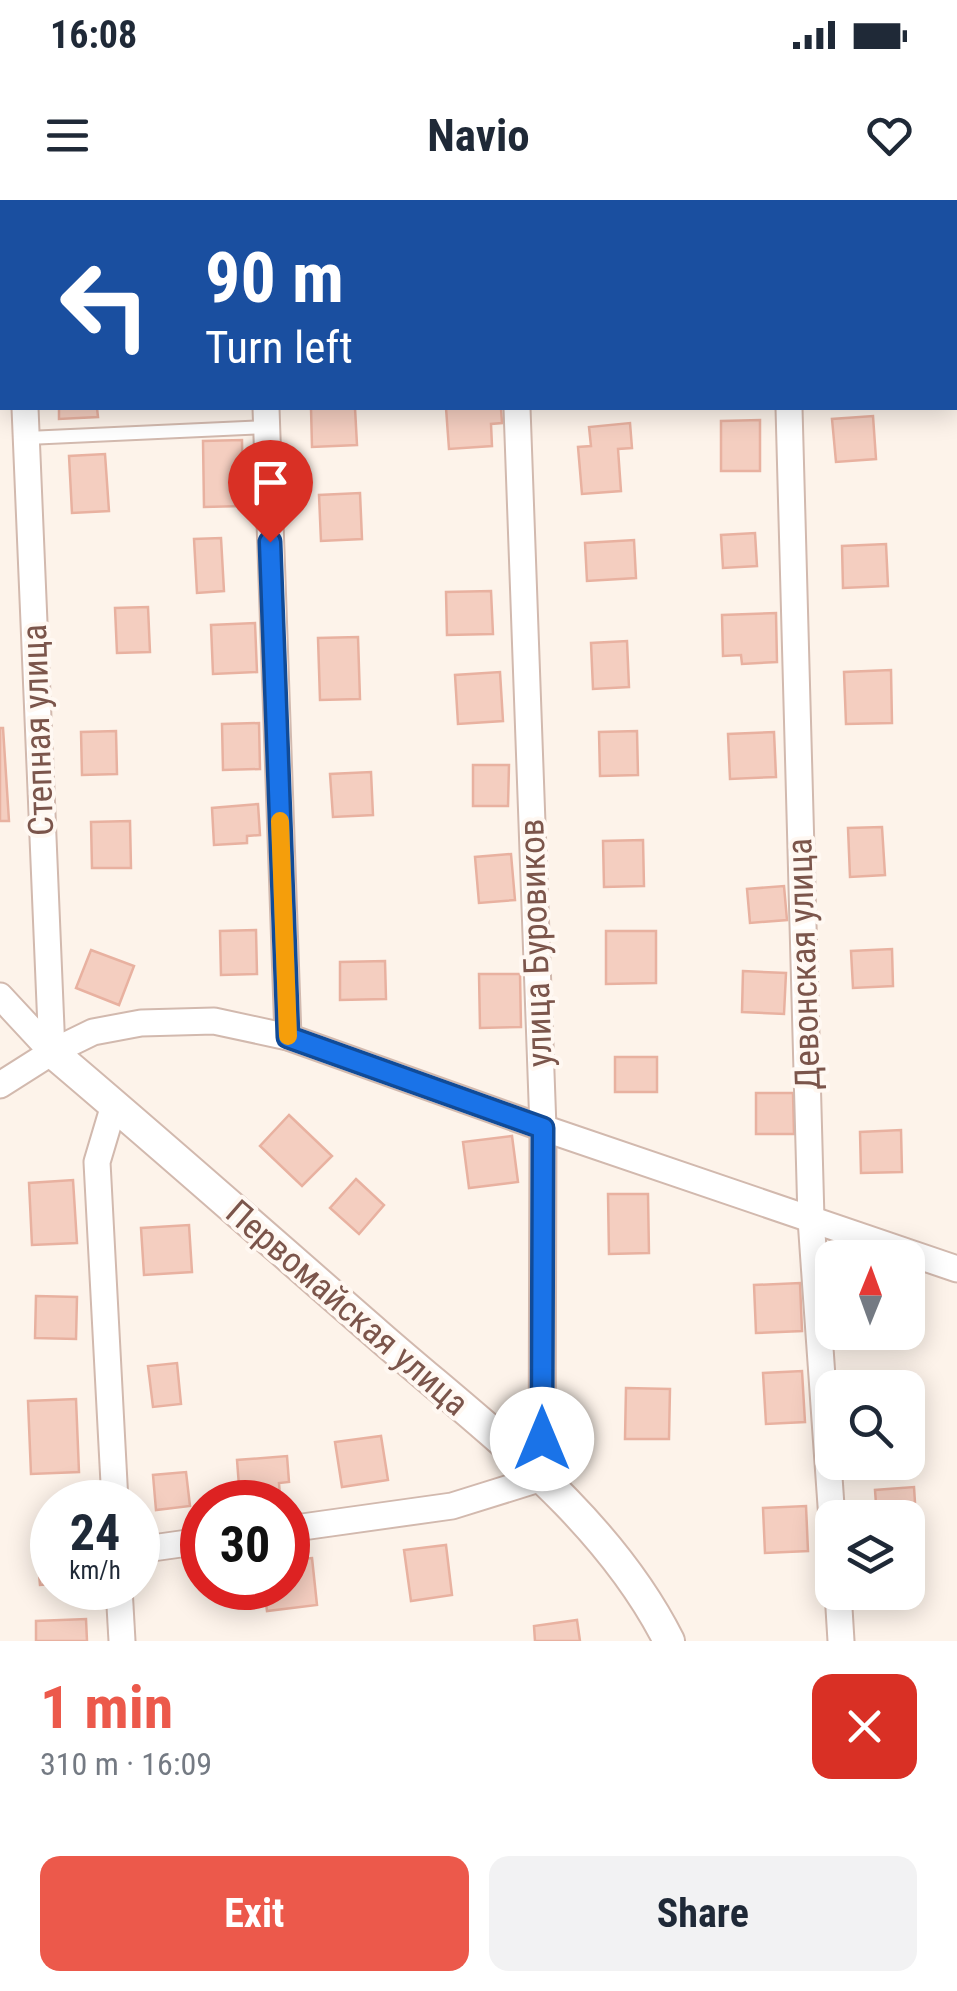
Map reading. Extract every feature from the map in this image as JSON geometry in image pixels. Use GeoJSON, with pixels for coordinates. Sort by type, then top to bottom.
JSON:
{"type":"FeatureCollection","features":[{"type":"Feature","properties":{"kind":"street","name":"Степная улица"},"geometry":{"type":"LineString","coordinates":[[25,410],[52,1052]]}},
{"type":"Feature","properties":{"kind":"street","name":"улица Буровиков"},"geometry":{"type":"LineString","coordinates":[[517,410],[543,1128],[542,1478]]}},
{"type":"Feature","properties":{"kind":"street","name":"Девонская улица"},"geometry":{"type":"LineString","coordinates":[[789,410],[811,1219],[831,1500]]}},
{"type":"Feature","properties":{"kind":"street"},"geometry":{"type":"LineString","coordinates":[[266,417],[288,1037]]}},
{"type":"Feature","properties":{"kind":"street","name":"Первомайская улица"},"geometry":{"type":"LineString","coordinates":[[0,996],[52,1052],[542,1478],[618,1560],[669,1641]]}},
{"type":"Feature","properties":{"kind":"street"},"geometry":{"type":"LineString","coordinates":[[0,1085],[93,1032],[141,1023],[214,1021],[288,1037],[957,1268]]}},
{"type":"Feature","properties":{"kind":"street"},"geometry":{"type":"LineString","coordinates":[[113,1480],[97,1162],[114,1105]]}},
{"type":"Feature","properties":{"kind":"street"},"geometry":{"type":"LineString","coordinates":[[310,1526],[452,1506],[542,1478]]}},
{"type":"Feature","properties":{"kind":"street"},"geometry":{"type":"LineString","coordinates":[[120,1610],[122,1641]]}},
{"type":"Feature","properties":{"kind":"street"},"geometry":{"type":"LineString","coordinates":[[839,1610],[841,1641]]}},
{"type":"Feature","properties":{"kind":"lane"},"geometry":{"type":"LineString","coordinates":[[26,438],[266,417]]}},
{"type":"Feature","properties":{"kind":"building"},"geometry":{"type":"Polygon","coordinates":[[[59,410],[97,410],[98,417],[59,419],[59,410]]]}},
{"type":"Feature","properties":{"kind":"building"},"geometry":{"type":"Polygon","coordinates":[[[311,410],[355,410],[357,445],[312,447],[311,410]]]}},
{"type":"Feature","properties":{"kind":"building"},"geometry":{"type":"Polygon","coordinates":[[[446,410],[501,410],[502,423],[491,424],[492,446],[449,449],[446,410]]]}},
{"type":"Feature","properties":{"kind":"building"},"geometry":{"type":"Polygon","coordinates":[[[873,416],[876,459],[836,462],[832,419],[873,416]]]}},
{"type":"Feature","properties":{"kind":"building"},"geometry":{"type":"Polygon","coordinates":[[[760,420],[760,471],[721,471],[721,421],[760,420]]]}},
{"type":"Feature","properties":{"kind":"building"},"geometry":{"type":"Polygon","coordinates":[[[630,423],[632,448],[618,449],[621,491],[582,494],[578,447],[591,446],[589,427],[630,423]]]}},
{"type":"Feature","properties":{"kind":"building"},"geometry":{"type":"Polygon","coordinates":[[[242,440],[243,506],[204,507],[203,441],[242,440]]]}},
{"type":"Feature","properties":{"kind":"building"},"geometry":{"type":"Polygon","coordinates":[[[105,454],[109,511],[72,513],[69,456],[105,454]]]}},
{"type":"Feature","properties":{"kind":"building"},"geometry":{"type":"Polygon","coordinates":[[[360,493],[362,539],[321,541],[319,495],[360,493]]]}},
{"type":"Feature","properties":{"kind":"building"},"geometry":{"type":"Polygon","coordinates":[[[755,533],[757,566],[723,568],[721,535],[755,533]]]}},
{"type":"Feature","properties":{"kind":"building"},"geometry":{"type":"Polygon","coordinates":[[[221,538],[224,591],[197,593],[194,539],[221,538]]]}},
{"type":"Feature","properties":{"kind":"building"},"geometry":{"type":"Polygon","coordinates":[[[634,540],[636,578],[587,581],[585,543],[634,540]]]}},
{"type":"Feature","properties":{"kind":"building"},"geometry":{"type":"Polygon","coordinates":[[[886,544],[888,586],[843,588],[842,546],[886,544]]]}},
{"type":"Feature","properties":{"kind":"building"},"geometry":{"type":"Polygon","coordinates":[[[491,591],[493,634],[447,635],[446,592],[491,591]]]}},
{"type":"Feature","properties":{"kind":"building"},"geometry":{"type":"Polygon","coordinates":[[[148,607],[150,652],[117,653],[115,608],[148,607]]]}},
{"type":"Feature","properties":{"kind":"building"},"geometry":{"type":"Polygon","coordinates":[[[776,613],[777,662],[742,664],[741,655],[723,656],[722,615],[776,613]]]}},
{"type":"Feature","properties":{"kind":"building"},"geometry":{"type":"Polygon","coordinates":[[[255,623],[257,672],[213,674],[211,625],[255,623]]]}},
{"type":"Feature","properties":{"kind":"building"},"geometry":{"type":"Polygon","coordinates":[[[358,637],[360,699],[320,700],[318,638],[358,637]]]}},
{"type":"Feature","properties":{"kind":"building"},"geometry":{"type":"Polygon","coordinates":[[[627,641],[629,687],[593,689],[591,643],[627,641]]]}},
{"type":"Feature","properties":{"kind":"building"},"geometry":{"type":"Polygon","coordinates":[[[891,670],[892,723],[846,724],[844,672],[891,670]]]}},
{"type":"Feature","properties":{"kind":"building"},"geometry":{"type":"Polygon","coordinates":[[[500,672],[503,721],[458,724],[455,675],[500,672]]]}},
{"type":"Feature","properties":{"kind":"building"},"geometry":{"type":"Polygon","coordinates":[[[259,723],[260,769],[223,770],[222,724],[259,723]]]}},
{"type":"Feature","properties":{"kind":"building"},"geometry":{"type":"Polygon","coordinates":[[[3,728],[9,821],[0,821],[3,728]]]}},
{"type":"Feature","properties":{"kind":"building"},"geometry":{"type":"Polygon","coordinates":[[[116,731],[117,774],[82,775],[81,732],[116,731]]]}},
{"type":"Feature","properties":{"kind":"building"},"geometry":{"type":"Polygon","coordinates":[[[637,731],[638,775],[600,776],[599,732],[637,731]]]}},
{"type":"Feature","properties":{"kind":"building"},"geometry":{"type":"Polygon","coordinates":[[[774,732],[776,777],[730,779],[728,734],[774,732]]]}},
{"type":"Feature","properties":{"kind":"building"},"geometry":{"type":"Polygon","coordinates":[[[473,765],[509,765],[508,806],[473,806],[473,765]]]}},
{"type":"Feature","properties":{"kind":"building"},"geometry":{"type":"Polygon","coordinates":[[[371,772],[373,815],[333,817],[330,774],[371,772]]]}},
{"type":"Feature","properties":{"kind":"building"},"geometry":{"type":"Polygon","coordinates":[[[258,804],[260,835],[247,836],[247,843],[214,845],[212,808],[258,804]]]}},
{"type":"Feature","properties":{"kind":"building"},"geometry":{"type":"Polygon","coordinates":[[[130,821],[131,868],[92,868],[91,822],[130,821]]]}},
{"type":"Feature","properties":{"kind":"building"},"geometry":{"type":"Polygon","coordinates":[[[882,827],[885,875],[850,877],[848,828],[882,827]]]}},
{"type":"Feature","properties":{"kind":"building"},"geometry":{"type":"Polygon","coordinates":[[[643,840],[644,886],[604,887],[603,841],[643,840]]]}},
{"type":"Feature","properties":{"kind":"building"},"geometry":{"type":"Polygon","coordinates":[[[511,854],[515,900],[479,903],[475,857],[511,854]]]}},
{"type":"Feature","properties":{"kind":"building"},"geometry":{"type":"Polygon","coordinates":[[[784,886],[787,920],[750,923],[747,889],[784,886]]]}},
{"type":"Feature","properties":{"kind":"building"},"geometry":{"type":"Polygon","coordinates":[[[256,930],[257,974],[221,975],[220,931],[256,930]]]}},
{"type":"Feature","properties":{"kind":"building"},"geometry":{"type":"Polygon","coordinates":[[[606,931],[656,931],[656,983],[606,984],[606,931]]]}},
{"type":"Feature","properties":{"kind":"building"},"geometry":{"type":"Polygon","coordinates":[[[892,949],[893,986],[853,988],[851,951],[892,949]]]}},
{"type":"Feature","properties":{"kind":"building"},"geometry":{"type":"Polygon","coordinates":[[[91,950],[134,966],[119,1005],[76,988],[91,950]]]}},
{"type":"Feature","properties":{"kind":"building"},"geometry":{"type":"Polygon","coordinates":[[[385,961],[386,999],[340,1000],[340,962],[385,961]]]}},
{"type":"Feature","properties":{"kind":"building"},"geometry":{"type":"Polygon","coordinates":[[[743,971],[786,973],[784,1014],[742,1012],[743,971]]]}},
{"type":"Feature","properties":{"kind":"building"},"geometry":{"type":"Polygon","coordinates":[[[479,974],[520,974],[521,1027],[480,1028],[479,974]]]}},
{"type":"Feature","properties":{"kind":"building"},"geometry":{"type":"Polygon","coordinates":[[[615,1057],[657,1057],[657,1092],[615,1092],[615,1057]]]}},
{"type":"Feature","properties":{"kind":"building"},"geometry":{"type":"Polygon","coordinates":[[[756,1093],[793,1093],[794,1134],[756,1134],[756,1093]]]}},
{"type":"Feature","properties":{"kind":"building"},"geometry":{"type":"Polygon","coordinates":[[[289,1115],[332,1156],[302,1186],[260,1146],[289,1115]]]}},
{"type":"Feature","properties":{"kind":"building"},"geometry":{"type":"Polygon","coordinates":[[[901,1130],[902,1172],[861,1173],[860,1132],[901,1130]]]}},
{"type":"Feature","properties":{"kind":"building"},"geometry":{"type":"Polygon","coordinates":[[[512,1136],[518,1182],[469,1188],[463,1142],[512,1136]]]}},
{"type":"Feature","properties":{"kind":"building"},"geometry":{"type":"Polygon","coordinates":[[[356,1179],[384,1205],[359,1234],[330,1208],[356,1179]]]}},
{"type":"Feature","properties":{"kind":"building"},"geometry":{"type":"Polygon","coordinates":[[[73,1180],[77,1243],[32,1245],[29,1183],[73,1180]]]}},
{"type":"Feature","properties":{"kind":"building"},"geometry":{"type":"Polygon","coordinates":[[[608,1194],[648,1194],[649,1253],[609,1254],[608,1194]]]}},
{"type":"Feature","properties":{"kind":"building"},"geometry":{"type":"Polygon","coordinates":[[[189,1225],[192,1272],[144,1275],[141,1228],[189,1225]]]}},
{"type":"Feature","properties":{"kind":"building"},"geometry":{"type":"Polygon","coordinates":[[[800,1283],[802,1331],[756,1333],[754,1285],[800,1283]]]}},
{"type":"Feature","properties":{"kind":"building"},"geometry":{"type":"Polygon","coordinates":[[[36,1296],[77,1297],[76,1339],[35,1338],[36,1296]]]}},
{"type":"Feature","properties":{"kind":"building"},"geometry":{"type":"Polygon","coordinates":[[[177,1363],[181,1404],[153,1407],[148,1366],[177,1363]]]}},
{"type":"Feature","properties":{"kind":"building"},"geometry":{"type":"Polygon","coordinates":[[[802,1371],[805,1422],[766,1424],[763,1373],[802,1371]]]}},
{"type":"Feature","properties":{"kind":"building"},"geometry":{"type":"Polygon","coordinates":[[[626,1388],[670,1389],[669,1439],[625,1439],[626,1388]]]}},
{"type":"Feature","properties":{"kind":"building"},"geometry":{"type":"Polygon","coordinates":[[[76,1399],[79,1472],[31,1474],[28,1401],[76,1399]]]}},
{"type":"Feature","properties":{"kind":"building"},"geometry":{"type":"Polygon","coordinates":[[[381,1436],[388,1480],[342,1487],[335,1442],[381,1436]]]}},
{"type":"Feature","properties":{"kind":"building"},"geometry":{"type":"Polygon","coordinates":[[[287,1456],[289,1480],[239,1480],[237,1460],[287,1456]]]}},
{"type":"Feature","properties":{"kind":"building"},"geometry":{"type":"Polygon","coordinates":[[[186,1472],[187,1480],[180,1480],[180,1507],[160,1510],[160,1480],[153,1480],[153,1475],[186,1472]]]}},
{"type":"Feature","properties":{"kind":"building"},"geometry":{"type":"Polygon","coordinates":[[[914,1487],[915,1500],[876,1500],[875,1490],[914,1487]]]}},
{"type":"Feature","properties":{"kind":"building"},"geometry":{"type":"Polygon","coordinates":[[[806,1506],[808,1551],[765,1553],[763,1508],[806,1506]]]}},
{"type":"Feature","properties":{"kind":"building"},"geometry":{"type":"Polygon","coordinates":[[[446,1545],[452,1595],[411,1601],[404,1550],[446,1545]]]}},
{"type":"Feature","properties":{"kind":"building"},"geometry":{"type":"Polygon","coordinates":[[[310,1558],[317,1605],[310,1606],[310,1558]]]}},
{"type":"Feature","properties":{"kind":"building"},"geometry":{"type":"Polygon","coordinates":[[[86,1619],[87,1641],[36,1641],[36,1621],[86,1619]]]}},
{"type":"Feature","properties":{"kind":"building"},"geometry":{"type":"Polygon","coordinates":[[[577,1620],[580,1641],[535,1641],[534,1626],[577,1620]]]}},
{"type":"Feature","properties":{"kind":"slow traffic"},"geometry":{"type":"LineString","coordinates":[[280,821],[288,1036]]}},
{"type":"Feature","properties":{"kind":"route"},"geometry":{"type":"LineString","coordinates":[[270,542],[288,1037],[543,1128],[542,1439]]}}]}
